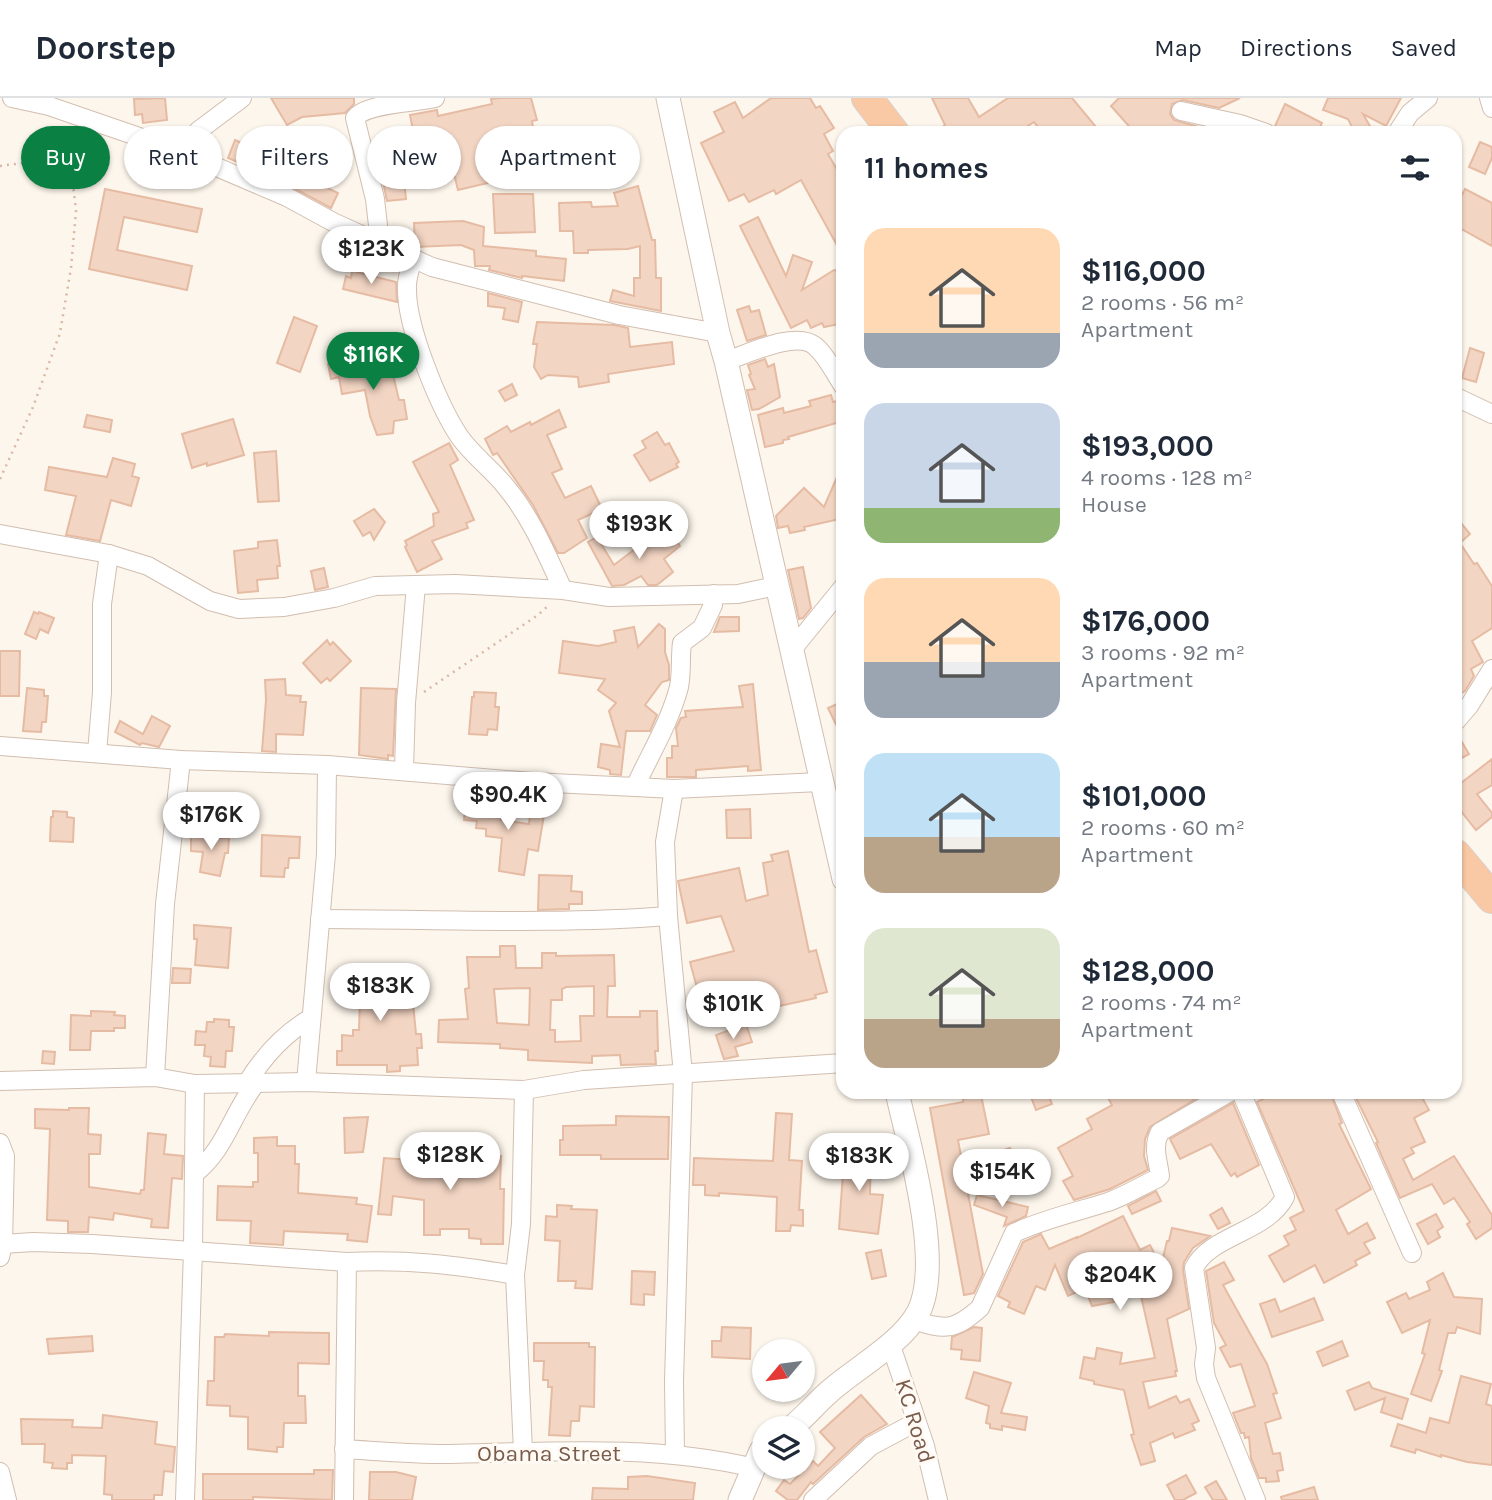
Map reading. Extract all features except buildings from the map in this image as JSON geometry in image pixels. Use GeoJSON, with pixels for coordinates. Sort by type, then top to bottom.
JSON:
{"type":"FeatureCollection","features":[{"type":"Feature","properties":{"kind":"highway"},"geometry":{"type":"LineString","coordinates":[[867,98],[889,126]]}},
{"type":"Feature","properties":{"kind":"highway"},"geometry":{"type":"LineString","coordinates":[[1462,862],[1492,898]]}},
{"type":"Feature","properties":{"kind":"street"},"geometry":{"type":"LineString","coordinates":[[12,98],[49,106],[124,131]]}},
{"type":"Feature","properties":{"kind":"street"},"geometry":{"type":"LineString","coordinates":[[205,126],[242,98]]}},
{"type":"Feature","properties":{"kind":"street"},"geometry":{"type":"LineString","coordinates":[[380,243],[375,199],[355,118],[360,111],[370,108],[435,98]]}},
{"type":"Feature","properties":{"kind":"street"},"geometry":{"type":"LineString","coordinates":[[668,98],[718,333],[836,847]]}},
{"type":"Feature","properties":{"kind":"street"},"geometry":{"type":"LineString","coordinates":[[1402,126],[1410,114],[1428,98]]}},
{"type":"Feature","properties":{"kind":"street"},"geometry":{"type":"LineString","coordinates":[[1489,98],[1492,107]]}},
{"type":"Feature","properties":{"kind":"street"},"geometry":{"type":"LineString","coordinates":[[1181,111],[1246,126]]}},
{"type":"Feature","properties":{"kind":"street"},"geometry":{"type":"LineString","coordinates":[[222,170],[287,197],[432,267],[619,314],[718,333]]}},
{"type":"Feature","properties":{"kind":"street"},"geometry":{"type":"LineString","coordinates":[[413,259],[407,279],[407,293],[435,391],[460,437],[506,486],[520,507],[544,550],[557,590]]}},
{"type":"Feature","properties":{"kind":"street"},"geometry":{"type":"LineString","coordinates":[[726,361],[786,341],[808,341],[818,348],[836,375]]}},
{"type":"Feature","properties":{"kind":"street"},"geometry":{"type":"LineString","coordinates":[[1462,400],[1492,414]]}},
{"type":"Feature","properties":{"kind":"street"},"geometry":{"type":"LineString","coordinates":[[0,534],[109,554],[148,566],[210,601],[239,609],[284,607],[334,598],[375,586],[455,584],[557,590],[609,597],[738,594],[776,586]]}},
{"type":"Feature","properties":{"kind":"street"},"geometry":{"type":"LineString","coordinates":[[97,753],[102,692],[102,604],[109,554]]}},
{"type":"Feature","properties":{"kind":"street"},"geometry":{"type":"LineString","coordinates":[[404,771],[415,585]]}},
{"type":"Feature","properties":{"kind":"street"},"geometry":{"type":"LineString","coordinates":[[635,787],[660,737],[676,696],[681,672],[682,643],[702,628],[713,605],[714,594]]}},
{"type":"Feature","properties":{"kind":"street"},"geometry":{"type":"LineString","coordinates":[[791,651],[836,596]]}},
{"type":"Feature","properties":{"kind":"street"},"geometry":{"type":"LineString","coordinates":[[1462,714],[1492,669]]}},
{"type":"Feature","properties":{"kind":"street"},"geometry":{"type":"LineString","coordinates":[[0,746],[181,760],[327,765],[532,782],[674,789],[820,782]]}},
{"type":"Feature","properties":{"kind":"street"},"geometry":{"type":"LineString","coordinates":[[155,1077],[165,904],[181,760]]}},
{"type":"Feature","properties":{"kind":"street"},"geometry":{"type":"LineString","coordinates":[[306,1082],[326,854],[327,765]]}},
{"type":"Feature","properties":{"kind":"street"},"geometry":{"type":"LineString","coordinates":[[674,789],[666,842],[668,916],[683,1073],[674,1381],[675,1454]]}},
{"type":"Feature","properties":{"kind":"street"},"geometry":{"type":"LineString","coordinates":[[320,919],[521,920],[668,916]]}},
{"type":"Feature","properties":{"kind":"street"},"geometry":{"type":"LineString","coordinates":[[194,1174],[217,1152],[252,1083],[255,1070],[292,1031],[311,1018]]}},
{"type":"Feature","properties":{"kind":"street"},"geometry":{"type":"LineString","coordinates":[[0,1081],[155,1077],[195,1084],[306,1082],[524,1090],[584,1080],[836,1063]]}},
{"type":"Feature","properties":{"kind":"street"},"geometry":{"type":"LineString","coordinates":[[185,1500],[195,1084]]}},
{"type":"Feature","properties":{"kind":"street"},"geometry":{"type":"LineString","coordinates":[[523,1451],[515,1275],[521,1224],[524,1090]]}},
{"type":"Feature","properties":{"kind":"street"},"geometry":{"type":"LineString","coordinates":[[803,1416],[890,1343],[913,1320],[923,1302],[928,1258],[917,1182],[899,1099]]}},
{"type":"Feature","properties":{"kind":"street"},"geometry":{"type":"LineString","coordinates":[[913,1320],[945,1328],[970,1317],[980,1308],[1014,1233],[1041,1220],[1063,1217],[1111,1201],[1158,1178],[1160,1176],[1155,1148],[1160,1132],[1218,1099]]}},
{"type":"Feature","properties":{"kind":"street"},"geometry":{"type":"LineString","coordinates":[[1244,1099],[1285,1198],[1274,1212],[1203,1255],[1194,1268],[1206,1349],[1206,1378],[1256,1500]]}},
{"type":"Feature","properties":{"kind":"street"},"geometry":{"type":"LineString","coordinates":[[1344,1099],[1412,1253]]}},
{"type":"Feature","properties":{"kind":"street"},"geometry":{"type":"LineString","coordinates":[[0,1143],[5,1156],[2,1251],[80,1243],[347,1262],[384,1260],[445,1264],[515,1275]]}},
{"type":"Feature","properties":{"kind":"street"},"geometry":{"type":"LineString","coordinates":[[344,1500],[347,1262]]}},
{"type":"Feature","properties":{"kind":"street","name":"KC Road"},"geometry":{"type":"LineString","coordinates":[[890,1343],[925,1446],[938,1500]]}},
{"type":"Feature","properties":{"kind":"street"},"geometry":{"type":"LineString","coordinates":[[813,1500],[871,1446],[916,1422]]}},
{"type":"Feature","properties":{"kind":"street","name":"Obama Street"},"geometry":{"type":"LineString","coordinates":[[344,1449],[444,1454],[523,1451],[752,1458]]}},
{"type":"Feature","properties":{"kind":"street"},"geometry":{"type":"LineString","coordinates":[[0,1472],[7,1500]]}},
{"type":"Feature","properties":{"kind":"street"},"geometry":{"type":"LineString","coordinates":[[740,1500],[752,1473]]}},
{"type":"Feature","properties":{"kind":"path"},"geometry":{"type":"LineString","coordinates":[[110,131],[114,127]]}},
{"type":"Feature","properties":{"kind":"path"},"geometry":{"type":"LineString","coordinates":[[0,166],[21,163]]}},
{"type":"Feature","properties":{"kind":"path"},"geometry":{"type":"LineString","coordinates":[[0,479],[33,407],[60,333],[71,268],[76,211],[74,189]]}},
{"type":"Feature","properties":{"kind":"path"},"geometry":{"type":"LineString","coordinates":[[406,703],[549,607],[557,590]]}}]}
